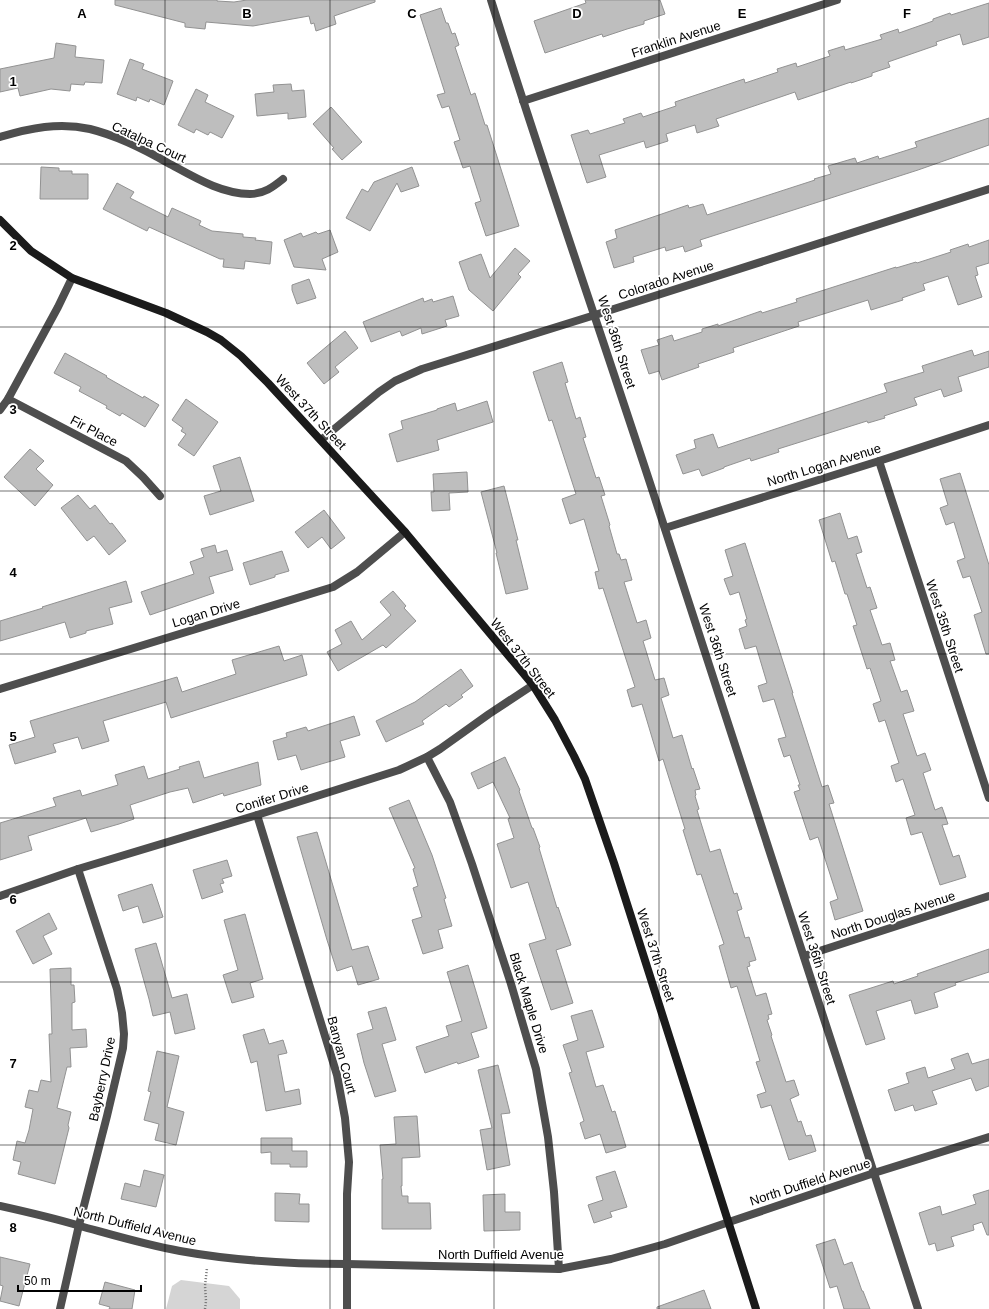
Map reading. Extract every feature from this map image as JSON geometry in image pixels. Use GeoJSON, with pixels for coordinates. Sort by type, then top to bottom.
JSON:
{"type":"FeatureCollection","features":[{"type":"Feature","properties":{"kind":"street","name":"West 36th Street"},"geometry":{"type":"LineString","coordinates":[[491,0],[523,101],[665,528],[918,1309]]}},
{"type":"Feature","properties":{"kind":"street","name":"Franklin Avenue"},"geometry":{"type":"LineString","coordinates":[[523,101],[837,0]]}},
{"type":"Feature","properties":{"kind":"street","name":"Catalpa Court"},"geometry":{"type":"LineString","coordinates":[[0,137],[44,126],[68,126],[90,129],[120,139],[145,150],[200,180],[227,190],[250,194],[262,192],[272,188],[283,179]]}},
{"type":"Feature","properties":{"kind":"street","name":"Colorado Avenue"},"geometry":{"type":"LineString","coordinates":[[321,440],[379,392],[395,381],[422,369],[989,189]]}},
{"type":"Feature","properties":{"kind":"street","name":"West 37th Street"},"geometry":{"type":"LineString","coordinates":[[0,220],[31,251],[72,278],[166,313],[221,340],[241,356],[268,383],[405,532],[533,685],[555,720],[585,779],[614,863],[756,1309]]}},
{"type":"Feature","properties":{"kind":"street"},"geometry":{"type":"LineString","coordinates":[[0,410],[8,399],[72,278]]}},
{"type":"Feature","properties":{"kind":"street","name":"Fir Place"},"geometry":{"type":"LineString","coordinates":[[8,399],[126,461],[160,496]]}},
{"type":"Feature","properties":{"kind":"street","name":"North Logan Avenue"},"geometry":{"type":"LineString","coordinates":[[665,528],[989,425]]}},
{"type":"Feature","properties":{"kind":"street","name":"West 35th Street"},"geometry":{"type":"LineString","coordinates":[[879,461],[989,798]]}},
{"type":"Feature","properties":{"kind":"street","name":"Logan Drive"},"geometry":{"type":"LineString","coordinates":[[0,689],[333,587],[357,572],[405,532]]}},
{"type":"Feature","properties":{"kind":"street","name":"Conifer Drive"},"geometry":{"type":"LineString","coordinates":[[0,896],[78,869],[399,770],[427,757],[533,685]]}},
{"type":"Feature","properties":{"kind":"street","name":"Black Maple Drive"},"geometry":{"type":"LineString","coordinates":[[427,757],[450,802],[472,864],[511,984],[536,1069],[548,1137],[554,1192],[559,1269]]}},
{"type":"Feature","properties":{"kind":"street","name":"Banyan Court"},"geometry":{"type":"LineString","coordinates":[[257,815],[337,1075],[345,1118],[349,1162],[347,1194],[347,1309]]}},
{"type":"Feature","properties":{"kind":"street","name":"Bayberry Drive"},"geometry":{"type":"LineString","coordinates":[[60,1309],[79,1225],[123,1048],[124,1034],[117,989],[78,869]]}},
{"type":"Feature","properties":{"kind":"street","name":"North Douglas Avenue"},"geometry":{"type":"LineString","coordinates":[[804,956],[989,896]]}},
{"type":"Feature","properties":{"kind":"street","name":"North Duffield Avenue"},"geometry":{"type":"LineString","coordinates":[[0,1206],[79,1225],[146,1244],[208,1256],[280,1263],[559,1269],[611,1259],[665,1244],[874,1173],[989,1136]]}},
{"type":"Feature","properties":{"kind":"path"},"geometry":{"type":"LineString","coordinates":[[205,1309],[205,1286],[208,1256]]}},
{"type":"Feature","properties":{"kind":"shaded area"},"geometry":{"type":"Polygon","coordinates":[[[181,1280],[229,1286],[240,1299],[240,1309],[166,1309],[172,1286],[181,1280]]]}},
{"type":"Feature","properties":{"kind":"building"},"geometry":{"type":"Polygon","coordinates":[[[115,0],[217,0],[234,2],[247,0],[375,0],[375,2],[334,16],[336,24],[316,31],[314,23],[311,24],[309,16],[253,26],[206,22],[205,29],[185,27],[185,23],[115,5],[115,0]]]}},
{"type":"Feature","properties":{"kind":"building"},"geometry":{"type":"Polygon","coordinates":[[[585,0],[660,0],[665,14],[644,21],[644,24],[603,37],[602,34],[545,53],[534,21],[586,3],[585,0]]]}},
{"type":"Feature","properties":{"kind":"building"},"geometry":{"type":"Polygon","coordinates":[[[989,3],[989,37],[963,45],[960,34],[936,42],[937,45],[888,62],[890,67],[872,73],[872,76],[798,100],[795,92],[716,119],[719,126],[697,133],[695,125],[666,134],[668,141],[646,148],[644,141],[599,155],[606,177],[587,183],[571,135],[588,130],[590,134],[625,123],[623,119],[641,113],[643,117],[676,106],[675,102],[744,79],[745,83],[778,72],[777,69],[796,63],[797,67],[830,56],[828,51],[844,46],[845,50],[882,39],[880,35],[898,29],[899,33],[933,21],[933,19],[950,13],[951,15],[989,3]]]}},
{"type":"Feature","properties":{"kind":"building"},"geometry":{"type":"Polygon","coordinates":[[[441,8],[446,23],[448,23],[452,34],[455,33],[459,45],[455,47],[471,95],[475,93],[485,125],[487,125],[519,226],[486,236],[475,203],[481,201],[470,166],[463,168],[454,142],[460,140],[449,106],[442,108],[437,95],[445,93],[420,15],[441,8]]]}},
{"type":"Feature","properties":{"kind":"building"},"geometry":{"type":"Polygon","coordinates":[[[56,43],[76,46],[75,57],[104,60],[102,83],[85,82],[84,85],[71,84],[70,91],[51,89],[20,96],[18,88],[0,92],[0,69],[54,58],[56,43]]]}},
{"type":"Feature","properties":{"kind":"building"},"geometry":{"type":"Polygon","coordinates":[[[130,59],[144,64],[142,69],[173,81],[164,105],[150,99],[149,102],[137,97],[136,101],[117,94],[130,59]]]}},
{"type":"Feature","properties":{"kind":"building"},"geometry":{"type":"Polygon","coordinates":[[[291,84],[292,91],[304,90],[306,117],[288,119],[288,113],[257,116],[255,94],[274,92],[273,85],[291,84]]]}},
{"type":"Feature","properties":{"kind":"building"},"geometry":{"type":"Polygon","coordinates":[[[196,89],[208,95],[205,102],[234,116],[222,138],[210,132],[208,135],[196,129],[194,133],[178,125],[196,89]]]}},
{"type":"Feature","properties":{"kind":"building"},"geometry":{"type":"Polygon","coordinates":[[[331,107],[362,142],[342,160],[332,149],[334,148],[313,124],[331,107]]]}},
{"type":"Feature","properties":{"kind":"building"},"geometry":{"type":"Polygon","coordinates":[[[989,118],[989,145],[918,170],[700,240],[702,246],[685,252],[683,246],[666,251],[665,247],[633,257],[634,262],[614,268],[606,242],[617,238],[615,230],[688,205],[689,208],[703,204],[707,215],[831,174],[828,166],[855,158],[857,163],[878,156],[879,159],[917,147],[915,142],[989,118]]]}},
{"type":"Feature","properties":{"kind":"building"},"geometry":{"type":"Polygon","coordinates":[[[41,167],[59,168],[59,171],[72,171],[72,174],[88,174],[88,199],[40,199],[41,167]]]}},
{"type":"Feature","properties":{"kind":"building"},"geometry":{"type":"Polygon","coordinates":[[[412,167],[419,186],[401,192],[397,183],[370,231],[346,218],[362,189],[368,192],[374,182],[412,167]]]}},
{"type":"Feature","properties":{"kind":"building"},"geometry":{"type":"Polygon","coordinates":[[[117,183],[134,192],[130,198],[168,217],[172,208],[201,221],[199,225],[212,231],[243,234],[243,237],[256,238],[255,240],[272,242],[270,264],[245,261],[244,269],[223,267],[224,259],[220,259],[149,227],[147,231],[103,209],[117,183]]]}},
{"type":"Feature","properties":{"kind":"building"},"geometry":{"type":"Polygon","coordinates":[[[330,230],[338,252],[322,259],[326,270],[294,267],[284,240],[301,233],[303,237],[316,232],[318,234],[330,230]]]}},
{"type":"Feature","properties":{"kind":"building"},"geometry":{"type":"Polygon","coordinates":[[[989,240],[989,263],[976,267],[978,275],[975,276],[982,297],[958,305],[948,276],[923,284],[925,290],[902,298],[903,300],[871,310],[868,300],[798,322],[799,326],[733,348],[734,352],[698,364],[699,367],[662,380],[659,371],[649,374],[641,350],[659,345],[657,340],[672,335],[674,341],[702,332],[702,329],[718,324],[718,326],[761,311],[762,313],[797,302],[796,299],[896,267],[917,263],[951,252],[950,250],[968,244],[969,247],[989,240]]]}},
{"type":"Feature","properties":{"kind":"building"},"geometry":{"type":"Polygon","coordinates":[[[515,248],[530,261],[518,274],[521,277],[493,311],[469,290],[459,262],[481,254],[490,278],[515,248]]]}},
{"type":"Feature","properties":{"kind":"building"},"geometry":{"type":"Polygon","coordinates":[[[309,279],[316,298],[297,304],[292,290],[292,285],[309,279]]]}},
{"type":"Feature","properties":{"kind":"building"},"geometry":{"type":"Polygon","coordinates":[[[453,296],[459,316],[445,320],[447,326],[422,334],[421,328],[402,336],[400,331],[371,342],[363,322],[423,298],[424,302],[432,299],[433,302],[453,296]]]}},
{"type":"Feature","properties":{"kind":"building"},"geometry":{"type":"Polygon","coordinates":[[[345,331],[358,348],[335,367],[339,372],[324,384],[307,363],[345,331]]]}},
{"type":"Feature","properties":{"kind":"building"},"geometry":{"type":"Polygon","coordinates":[[[972,350],[974,356],[989,351],[989,367],[958,377],[962,391],[944,397],[941,389],[914,398],[917,405],[884,416],[885,418],[868,423],[867,421],[778,449],[779,452],[751,461],[750,458],[702,476],[699,469],[683,474],[676,455],[696,448],[694,440],[713,434],[718,448],[887,392],[884,384],[924,372],[922,366],[972,350]]]}},
{"type":"Feature","properties":{"kind":"building"},"geometry":{"type":"Polygon","coordinates":[[[65,353],[143,398],[144,396],[159,405],[145,427],[122,413],[120,416],[106,408],[107,406],[79,391],[81,387],[54,373],[65,353]]]}},
{"type":"Feature","properties":{"kind":"building"},"geometry":{"type":"Polygon","coordinates":[[[562,362],[568,382],[565,383],[576,419],[580,417],[586,437],[583,438],[596,478],[599,477],[605,495],[601,496],[617,554],[619,554],[621,560],[626,559],[632,580],[624,582],[637,623],[646,620],[651,638],[643,641],[655,680],[664,678],[669,695],[661,698],[673,738],[682,735],[692,769],[693,768],[700,789],[695,790],[695,796],[699,809],[697,810],[710,852],[720,849],[734,894],[737,893],[742,909],[737,911],[745,938],[749,937],[756,960],[749,962],[750,966],[747,967],[756,996],[766,993],[772,1014],[768,1015],[769,1019],[767,1020],[772,1035],[771,1036],[786,1082],[794,1080],[799,1095],[790,1099],[798,1122],[801,1121],[806,1136],[811,1135],[816,1151],[789,1160],[771,1105],[761,1108],[757,1095],[766,1092],[756,1062],[760,1061],[737,986],[731,988],[719,946],[724,944],[701,874],[697,875],[683,830],[685,829],[663,759],[659,761],[642,704],[632,707],[627,690],[635,687],[603,588],[599,589],[595,572],[599,571],[584,519],[570,524],[562,499],[576,494],[552,420],[549,421],[533,372],[562,362]]]}},
{"type":"Feature","properties":{"kind":"building"},"geometry":{"type":"Polygon","coordinates":[[[186,399],[218,422],[194,456],[178,445],[186,434],[181,431],[183,428],[172,420],[186,399]]]}},
{"type":"Feature","properties":{"kind":"building"},"geometry":{"type":"Polygon","coordinates":[[[487,401],[493,422],[437,440],[439,450],[397,462],[389,434],[403,429],[401,421],[455,403],[457,411],[487,401]]]}},
{"type":"Feature","properties":{"kind":"building"},"geometry":{"type":"Polygon","coordinates":[[[30,449],[44,461],[36,469],[53,485],[35,506],[4,477],[30,449]]]}},
{"type":"Feature","properties":{"kind":"building"},"geometry":{"type":"Polygon","coordinates":[[[240,457],[254,501],[210,515],[204,496],[221,491],[213,466],[240,457]]]}},
{"type":"Feature","properties":{"kind":"building"},"geometry":{"type":"Polygon","coordinates":[[[467,472],[468,492],[449,493],[450,510],[432,511],[431,492],[434,492],[433,474],[467,472]]]}},
{"type":"Feature","properties":{"kind":"building"},"geometry":{"type":"Polygon","coordinates":[[[960,473],[989,565],[989,654],[986,654],[974,615],[982,612],[970,576],[963,578],[957,561],[965,558],[954,522],[946,525],[940,508],[948,505],[940,479],[960,473]]]}},
{"type":"Feature","properties":{"kind":"building"},"geometry":{"type":"Polygon","coordinates":[[[504,486],[518,540],[516,540],[528,589],[506,594],[481,492],[504,486]]]}},
{"type":"Feature","properties":{"kind":"building"},"geometry":{"type":"Polygon","coordinates":[[[78,495],[90,509],[95,505],[126,541],[109,555],[94,536],[87,541],[61,508],[78,495]]]}},
{"type":"Feature","properties":{"kind":"building"},"geometry":{"type":"Polygon","coordinates":[[[324,510],[345,538],[331,549],[322,537],[308,548],[295,532],[324,510]]]}},
{"type":"Feature","properties":{"kind":"building"},"geometry":{"type":"Polygon","coordinates":[[[840,513],[848,539],[857,536],[862,552],[856,554],[867,588],[870,587],[877,608],[870,610],[882,645],[890,643],[895,660],[890,661],[901,692],[907,690],[914,711],[903,714],[917,756],[925,753],[931,770],[923,773],[935,810],[942,807],[948,824],[942,825],[953,857],[959,855],[966,877],[940,885],[922,832],[911,835],[906,818],[915,815],[903,779],[896,782],[891,766],[899,763],[885,720],[879,722],[873,704],[881,701],[870,668],[867,669],[853,626],[857,625],[847,594],[845,594],[835,561],[832,562],[819,520],[840,513]]]}},
{"type":"Feature","properties":{"kind":"building"},"geometry":{"type":"Polygon","coordinates":[[[745,543],[822,787],[828,785],[834,803],[829,804],[863,911],[835,920],[830,902],[838,899],[818,837],[810,840],[794,792],[800,790],[798,785],[800,785],[790,755],[784,757],[778,739],[786,737],[774,699],[763,702],[758,686],[767,683],[756,646],[745,649],[739,629],[747,626],[745,620],[747,619],[739,592],[730,595],[724,579],[733,576],[725,550],[745,543]]]}},
{"type":"Feature","properties":{"kind":"building"},"geometry":{"type":"Polygon","coordinates":[[[215,545],[217,553],[227,550],[233,570],[209,577],[214,593],[150,615],[141,592],[194,574],[190,562],[204,557],[201,549],[215,545]]]}},
{"type":"Feature","properties":{"kind":"building"},"geometry":{"type":"Polygon","coordinates":[[[282,551],[289,571],[250,585],[243,563],[282,551]]]}},
{"type":"Feature","properties":{"kind":"building"},"geometry":{"type":"Polygon","coordinates":[[[126,581],[132,602],[109,608],[113,624],[86,631],[86,633],[70,638],[65,622],[0,641],[0,621],[126,581]]]}},
{"type":"Feature","properties":{"kind":"building"},"geometry":{"type":"Polygon","coordinates":[[[393,591],[406,606],[404,608],[416,621],[386,648],[383,645],[338,671],[327,652],[342,644],[335,630],[351,621],[362,640],[391,615],[380,602],[393,591]]]}},
{"type":"Feature","properties":{"kind":"building"},"geometry":{"type":"Polygon","coordinates":[[[279,646],[284,661],[302,655],[307,675],[171,718],[166,702],[103,721],[109,741],[82,749],[78,737],[53,744],[56,752],[15,764],[9,745],[35,737],[30,721],[177,677],[182,692],[236,674],[232,660],[279,646]]]}},
{"type":"Feature","properties":{"kind":"building"},"geometry":{"type":"Polygon","coordinates":[[[461,669],[473,686],[461,695],[463,697],[449,707],[446,704],[422,721],[424,724],[386,742],[376,721],[415,702],[461,669]]]}},
{"type":"Feature","properties":{"kind":"building"},"geometry":{"type":"Polygon","coordinates":[[[354,716],[360,735],[340,741],[345,757],[301,770],[296,755],[278,760],[273,741],[287,737],[286,733],[306,727],[308,731],[354,716]]]}},
{"type":"Feature","properties":{"kind":"building"},"geometry":{"type":"Polygon","coordinates":[[[505,757],[520,790],[519,791],[540,847],[539,848],[557,908],[558,907],[571,945],[556,950],[573,1003],[551,1010],[529,944],[546,939],[528,882],[511,888],[497,844],[514,838],[508,819],[510,818],[493,782],[478,789],[471,773],[505,757]]]}},
{"type":"Feature","properties":{"kind":"building"},"geometry":{"type":"Polygon","coordinates":[[[199,761],[204,778],[258,762],[261,785],[224,796],[223,793],[193,803],[188,788],[170,792],[130,805],[134,819],[119,824],[91,832],[86,818],[28,836],[32,850],[0,860],[0,823],[56,806],[53,798],[80,790],[82,796],[118,785],[115,775],[144,766],[148,779],[180,769],[179,767],[199,761]]]}},
{"type":"Feature","properties":{"kind":"building"},"geometry":{"type":"Polygon","coordinates":[[[409,800],[432,855],[446,898],[444,899],[452,926],[438,930],[443,948],[423,954],[412,920],[422,917],[413,888],[418,886],[413,869],[415,868],[389,808],[409,800]]]}},
{"type":"Feature","properties":{"kind":"building"},"geometry":{"type":"Polygon","coordinates":[[[317,832],[352,950],[368,946],[379,979],[358,985],[352,966],[337,971],[297,837],[317,832]]]}},
{"type":"Feature","properties":{"kind":"building"},"geometry":{"type":"Polygon","coordinates":[[[227,860],[232,876],[222,879],[224,883],[220,884],[223,892],[202,899],[193,870],[227,860]]]}},
{"type":"Feature","properties":{"kind":"building"},"geometry":{"type":"Polygon","coordinates":[[[152,884],[163,917],[143,923],[138,906],[123,911],[118,895],[152,884]]]}},
{"type":"Feature","properties":{"kind":"building"},"geometry":{"type":"Polygon","coordinates":[[[49,913],[57,929],[43,936],[52,954],[33,964],[16,931],[49,913]]]}},
{"type":"Feature","properties":{"kind":"building"},"geometry":{"type":"Polygon","coordinates":[[[245,914],[263,979],[250,983],[254,997],[232,1003],[223,975],[238,970],[224,920],[245,914]]]}},
{"type":"Feature","properties":{"kind":"building"},"geometry":{"type":"Polygon","coordinates":[[[156,943],[172,998],[187,994],[195,1029],[175,1034],[170,1012],[153,1016],[135,949],[156,943]]]}},
{"type":"Feature","properties":{"kind":"building"},"geometry":{"type":"Polygon","coordinates":[[[989,949],[989,972],[955,983],[956,985],[934,993],[938,1007],[915,1014],[911,1000],[876,1011],[885,1039],[866,1045],[849,995],[893,981],[894,984],[918,976],[917,974],[989,949]]]}},
{"type":"Feature","properties":{"kind":"building"},"geometry":{"type":"Polygon","coordinates":[[[468,965],[487,1028],[471,1033],[479,1057],[458,1064],[457,1062],[425,1073],[416,1047],[449,1036],[446,1026],[462,1021],[447,972],[468,965]]]}},
{"type":"Feature","properties":{"kind":"building"},"geometry":{"type":"Polygon","coordinates":[[[71,968],[71,985],[74,985],[75,1002],[72,1003],[72,1030],[86,1029],[87,1047],[70,1048],[71,1067],[67,1067],[57,1108],[71,1112],[68,1125],[69,1128],[55,1184],[18,1174],[21,1162],[13,1160],[17,1141],[25,1143],[29,1130],[33,1109],[25,1107],[29,1090],[38,1092],[41,1080],[51,1082],[49,1034],[52,1034],[50,969],[71,968]]]}},
{"type":"Feature","properties":{"kind":"building"},"geometry":{"type":"Polygon","coordinates":[[[386,1007],[396,1040],[382,1044],[396,1091],[375,1097],[364,1063],[357,1034],[373,1029],[368,1012],[386,1007]]]}},
{"type":"Feature","properties":{"kind":"building"},"geometry":{"type":"Polygon","coordinates":[[[592,1010],[604,1047],[586,1052],[596,1087],[603,1085],[612,1112],[615,1111],[626,1147],[606,1153],[600,1134],[585,1139],[580,1123],[584,1121],[569,1073],[572,1072],[563,1045],[578,1040],[571,1016],[592,1010]]]}},
{"type":"Feature","properties":{"kind":"building"},"geometry":{"type":"Polygon","coordinates":[[[264,1029],[269,1044],[283,1040],[287,1053],[278,1055],[285,1092],[299,1089],[301,1104],[266,1111],[257,1061],[251,1063],[243,1035],[264,1029]]]}},
{"type":"Feature","properties":{"kind":"building"},"geometry":{"type":"Polygon","coordinates":[[[157,1051],[179,1056],[167,1107],[184,1112],[176,1145],[155,1140],[159,1124],[144,1120],[151,1092],[148,1091],[157,1051]]]}},
{"type":"Feature","properties":{"kind":"building"},"geometry":{"type":"Polygon","coordinates":[[[968,1053],[972,1064],[989,1059],[989,1086],[976,1091],[971,1078],[932,1091],[937,1104],[915,1111],[913,1105],[895,1111],[888,1090],[909,1083],[906,1073],[925,1067],[928,1078],[955,1069],[951,1059],[968,1053]]]}},
{"type":"Feature","properties":{"kind":"building"},"geometry":{"type":"Polygon","coordinates":[[[498,1065],[510,1113],[501,1114],[510,1165],[487,1170],[480,1130],[492,1128],[478,1070],[498,1065]]]}},
{"type":"Feature","properties":{"kind":"building"},"geometry":{"type":"Polygon","coordinates":[[[417,1116],[420,1157],[402,1158],[402,1196],[408,1196],[408,1203],[430,1203],[431,1229],[382,1229],[383,1179],[380,1145],[396,1144],[394,1117],[417,1116]]]}},
{"type":"Feature","properties":{"kind":"building"},"geometry":{"type":"Polygon","coordinates":[[[261,1138],[292,1138],[292,1151],[307,1151],[307,1167],[290,1167],[290,1164],[271,1164],[271,1152],[261,1153],[261,1138]]]}},
{"type":"Feature","properties":{"kind":"building"},"geometry":{"type":"Polygon","coordinates":[[[144,1170],[164,1175],[156,1207],[121,1199],[125,1183],[140,1187],[144,1170]]]}},
{"type":"Feature","properties":{"kind":"building"},"geometry":{"type":"Polygon","coordinates":[[[615,1171],[627,1207],[610,1212],[612,1217],[594,1223],[588,1205],[603,1200],[596,1177],[615,1171]]]}},
{"type":"Feature","properties":{"kind":"building"},"geometry":{"type":"Polygon","coordinates":[[[989,1190],[989,1235],[987,1235],[982,1222],[973,1225],[974,1230],[951,1237],[954,1246],[937,1251],[935,1243],[929,1245],[919,1213],[940,1206],[942,1215],[976,1204],[973,1195],[989,1190]]]}},
{"type":"Feature","properties":{"kind":"building"},"geometry":{"type":"Polygon","coordinates":[[[275,1193],[300,1194],[299,1204],[309,1204],[309,1222],[275,1221],[275,1193]]]}},
{"type":"Feature","properties":{"kind":"building"},"geometry":{"type":"Polygon","coordinates":[[[505,1194],[505,1212],[520,1212],[520,1230],[484,1231],[483,1195],[505,1194]]]}},
{"type":"Feature","properties":{"kind":"building"},"geometry":{"type":"Polygon","coordinates":[[[835,1239],[844,1265],[852,1262],[870,1309],[844,1309],[837,1286],[830,1288],[816,1245],[835,1239]]]}},
{"type":"Feature","properties":{"kind":"building"},"geometry":{"type":"Polygon","coordinates":[[[0,1257],[30,1264],[19,1306],[0,1301],[3,1286],[0,1285],[0,1257]]]}},
{"type":"Feature","properties":{"kind":"building"},"geometry":{"type":"Polygon","coordinates":[[[105,1282],[135,1290],[132,1309],[109,1309],[110,1307],[99,1304],[105,1282]]]}},
{"type":"Feature","properties":{"kind":"building"},"geometry":{"type":"Polygon","coordinates":[[[704,1290],[711,1309],[657,1309],[657,1307],[704,1290]]]}}]}
